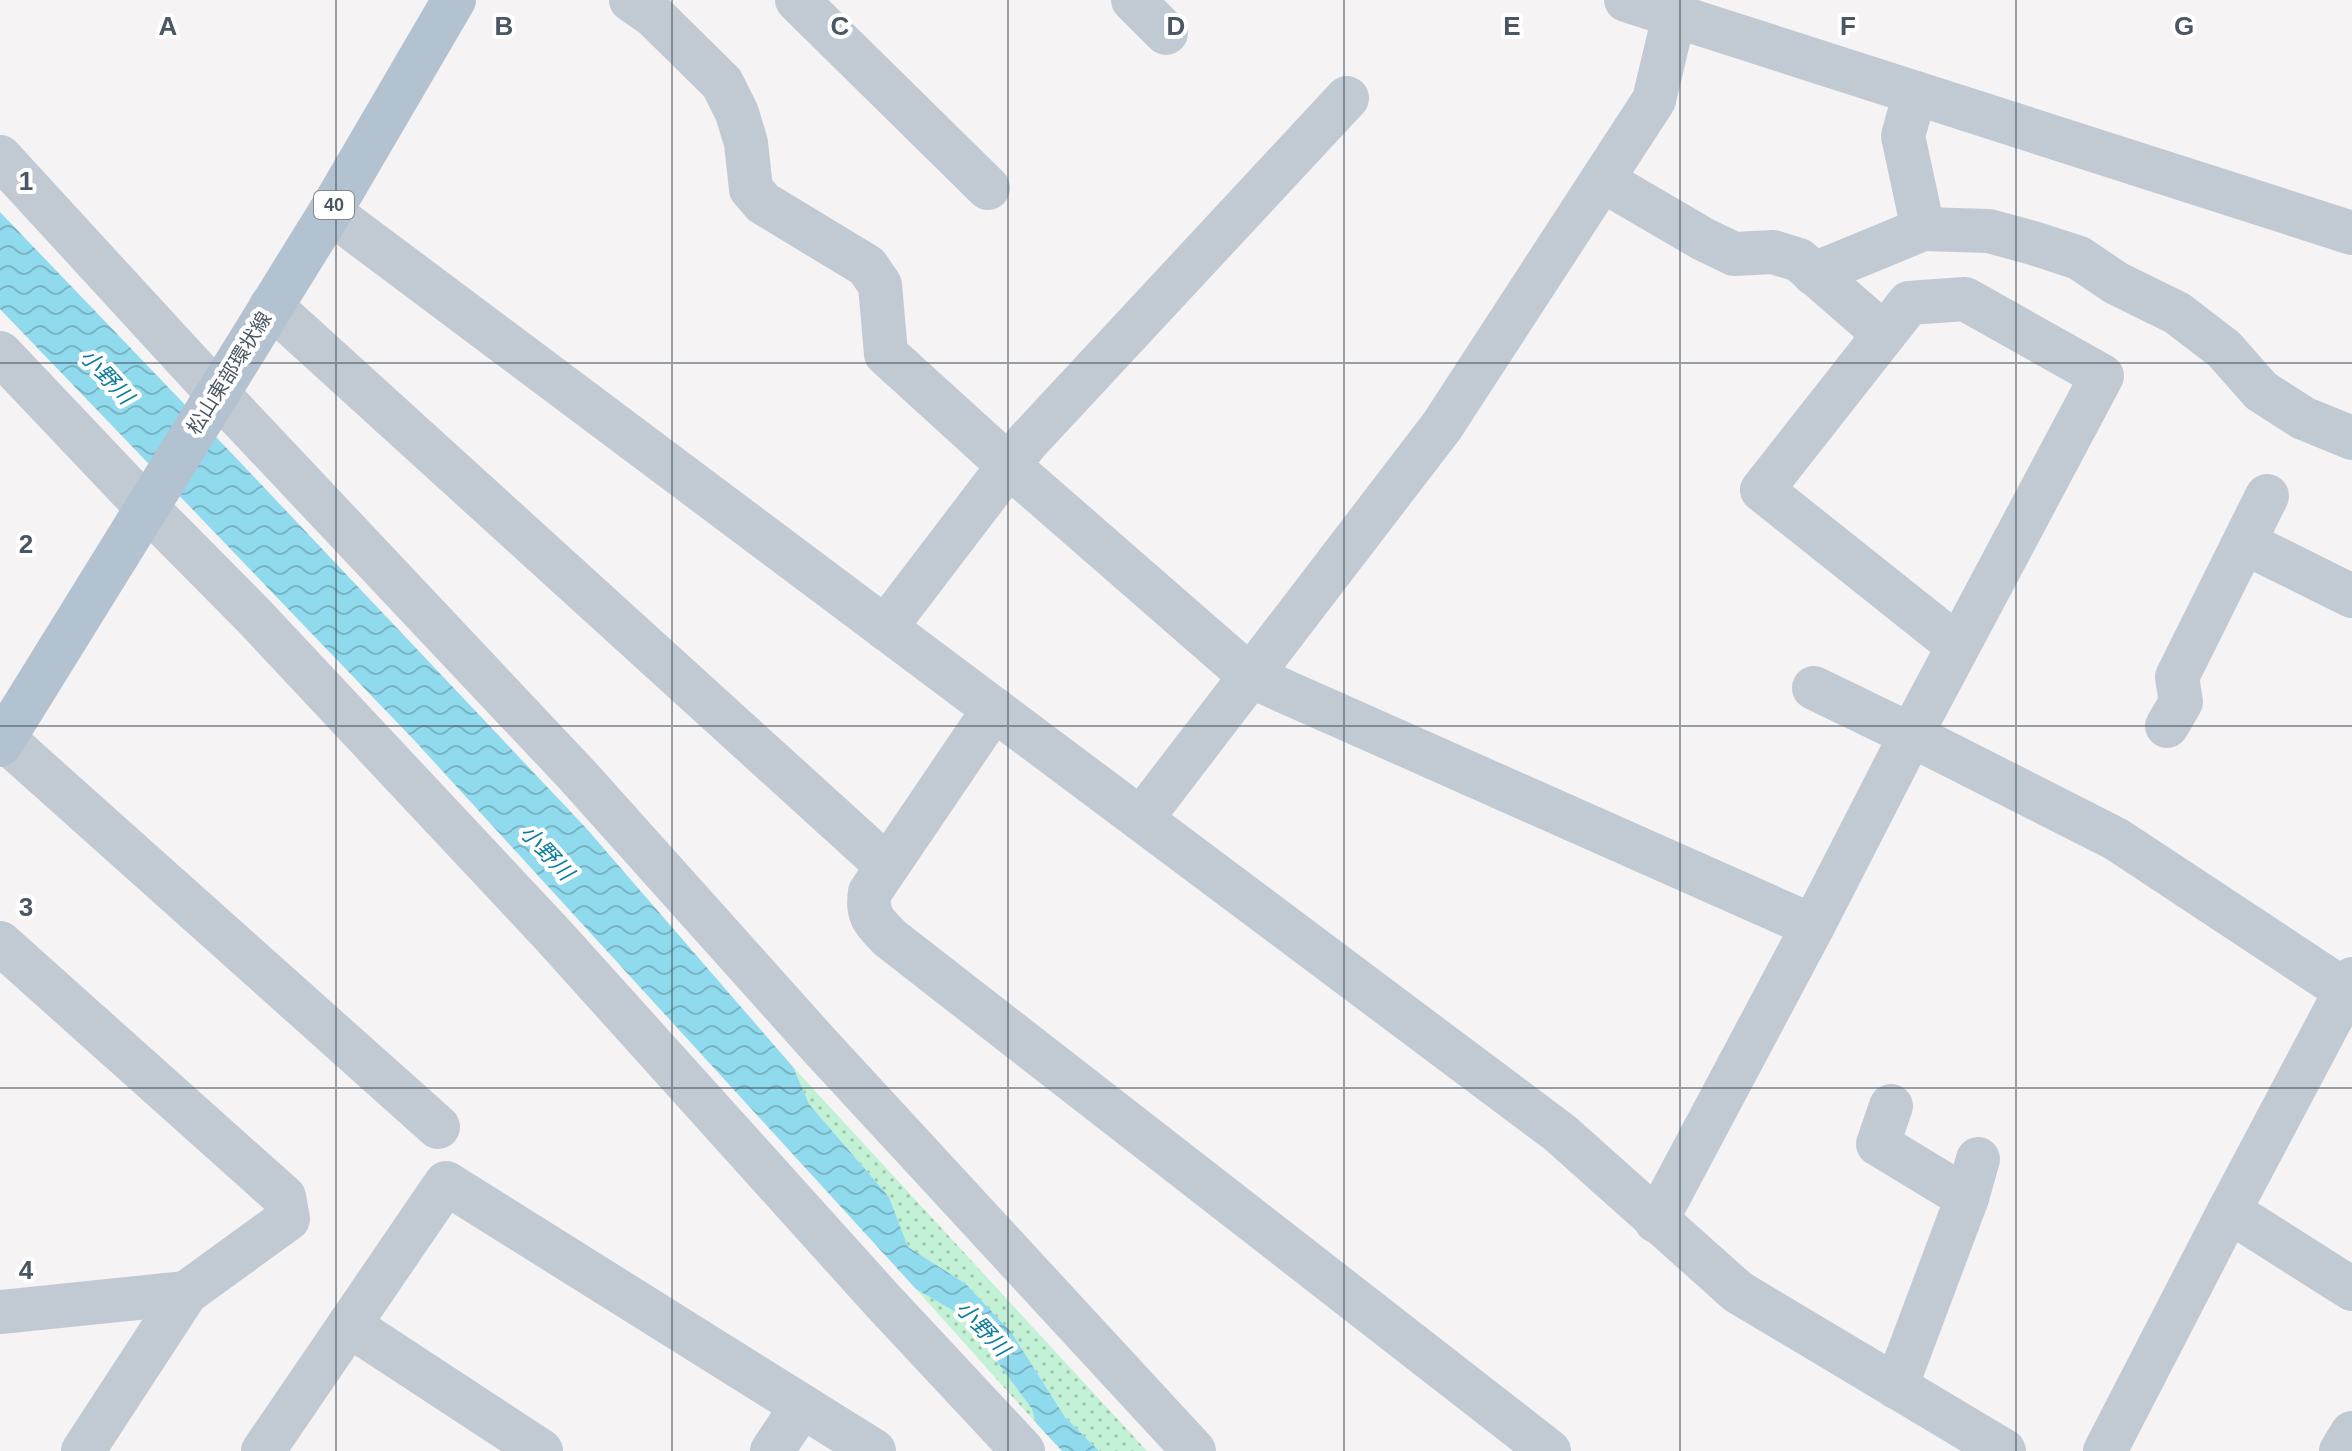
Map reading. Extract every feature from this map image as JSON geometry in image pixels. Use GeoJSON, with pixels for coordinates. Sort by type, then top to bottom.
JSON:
{"type":"FeatureCollection","features":[{"type":"Feature","properties":{"kind":"main road","name":"松山東部環状線"},"geometry":{"type":"LineString","coordinates":[[2,742],[330,212],[454,0]]}},
{"type":"Feature","properties":{"kind":"street"},"geometry":{"type":"LineString","coordinates":[[797,0],[988,188]]}},
{"type":"Feature","properties":{"kind":"street"},"geometry":{"type":"LineString","coordinates":[[1133,0],[1166,33]]}},
{"type":"Feature","properties":{"kind":"street"},"geometry":{"type":"LineString","coordinates":[[1626,0],[2352,233]]}},
{"type":"Feature","properties":{"kind":"street"},"geometry":{"type":"LineString","coordinates":[[650,5],[722,83],[737,113],[746,143],[751,189],[763,203],[867,266],[880,285],[886,354],[1250,676],[1813,926]]}},
{"type":"Feature","properties":{"kind":"street"},"geometry":{"type":"LineString","coordinates":[[1141,819],[1442,426],[1654,100],[1674,16]]}},
{"type":"Feature","properties":{"kind":"street"},"geometry":{"type":"LineString","coordinates":[[1915,93],[1903,136],[1923,229]]}},
{"type":"Feature","properties":{"kind":"street"},"geometry":{"type":"LineString","coordinates":[[885,628],[1026,443],[1347,98]]}},
{"type":"Feature","properties":{"kind":"street"},"geometry":{"type":"LineString","coordinates":[[0,157],[212,400],[578,776],[820,1046],[1194,1451]]}},
{"type":"Feature","properties":{"kind":"street"},"geometry":{"type":"LineString","coordinates":[[1602,180],[1734,254],[1773,252],[1799,260],[1884,334]]}},
{"type":"Feature","properties":{"kind":"street"},"geometry":{"type":"LineString","coordinates":[[330,212],[1560,1133],[1738,1292],[2004,1451]]}},
{"type":"Feature","properties":{"kind":"street"},"geometry":{"type":"LineString","coordinates":[[1814,274],[1923,229],[1989,231],[2079,258],[2116,283],[2177,313],[2224,349],[2261,391],[2303,418],[2352,438]]}},
{"type":"Feature","properties":{"kind":"street"},"geometry":{"type":"LineString","coordinates":[[1656,1221],[2102,376],[1965,299],[1909,303],[1762,490],[1958,646]]}},
{"type":"Feature","properties":{"kind":"street"},"geometry":{"type":"LineString","coordinates":[[271,306],[887,866]]}},
{"type":"Feature","properties":{"kind":"street"},"geometry":{"type":"LineString","coordinates":[[0,353],[150,503],[552,934],[882,1300],[1023,1451]]}},
{"type":"Feature","properties":{"kind":"street"},"geometry":{"type":"LineString","coordinates":[[2167,726],[2181,702],[2177,677],[2267,496]]}},
{"type":"Feature","properties":{"kind":"street"},"geometry":{"type":"LineString","coordinates":[[2245,543],[2352,596]]}},
{"type":"Feature","properties":{"kind":"street"},"geometry":{"type":"LineString","coordinates":[[1814,688],[2116,839],[2350,988],[2229,1211],[2105,1451]]}},
{"type":"Feature","properties":{"kind":"street"},"geometry":{"type":"LineString","coordinates":[[994,709],[870,892],[867,908],[876,923],[891,939],[1549,1451]]}},
{"type":"Feature","properties":{"kind":"street"},"geometry":{"type":"LineString","coordinates":[[2,742],[438,1127]]}},
{"type":"Feature","properties":{"kind":"street"},"geometry":{"type":"LineString","coordinates":[[0,943],[284,1197],[288,1219],[186,1293],[83,1451]]}},
{"type":"Feature","properties":{"kind":"street"},"geometry":{"type":"LineString","coordinates":[[1891,1106],[1878,1144],[1972,1179],[1896,1387]]}},
{"type":"Feature","properties":{"kind":"street"},"geometry":{"type":"LineString","coordinates":[[263,1451],[446,1183],[874,1451]]}},
{"type":"Feature","properties":{"kind":"street"},"geometry":{"type":"LineString","coordinates":[[2229,1211],[2352,1289]]}},
{"type":"Feature","properties":{"kind":"street"},"geometry":{"type":"LineString","coordinates":[[0,1312],[186,1293]]}},
{"type":"Feature","properties":{"kind":"street"},"geometry":{"type":"LineString","coordinates":[[349,1325],[541,1451]]}},
{"type":"Feature","properties":{"kind":"street"},"geometry":{"type":"LineString","coordinates":[[772,1451],[802,1406]]}},
{"type":"Feature","properties":{"kind":"street"},"geometry":{"type":"LineString","coordinates":[[2341,1451],[2352,1433]]}},
{"type":"Feature","properties":{"kind":"green space"},"geometry":{"type":"Polygon","coordinates":[[[793,1067],[1147,1451],[1099,1451],[1065,1417],[1011,1332],[966,1284],[908,1247],[889,1197],[809,1104],[793,1067]]]}},
{"type":"Feature","properties":{"kind":"green space"},"geometry":{"type":"Polygon","coordinates":[[[916,1289],[964,1317],[1032,1409],[1036,1423],[916,1289]]]}},
{"type":"Feature","properties":{"kind":"water","name":"小野川"},"geometry":{"type":"Polygon","coordinates":[[[0,212],[586,828],[793,1067],[809,1104],[889,1197],[908,1247],[966,1284],[1011,1332],[1065,1417],[1099,1451],[1062,1451],[1036,1423],[1032,1409],[964,1317],[916,1289],[414,740],[0,309],[0,212]]]}}]}
